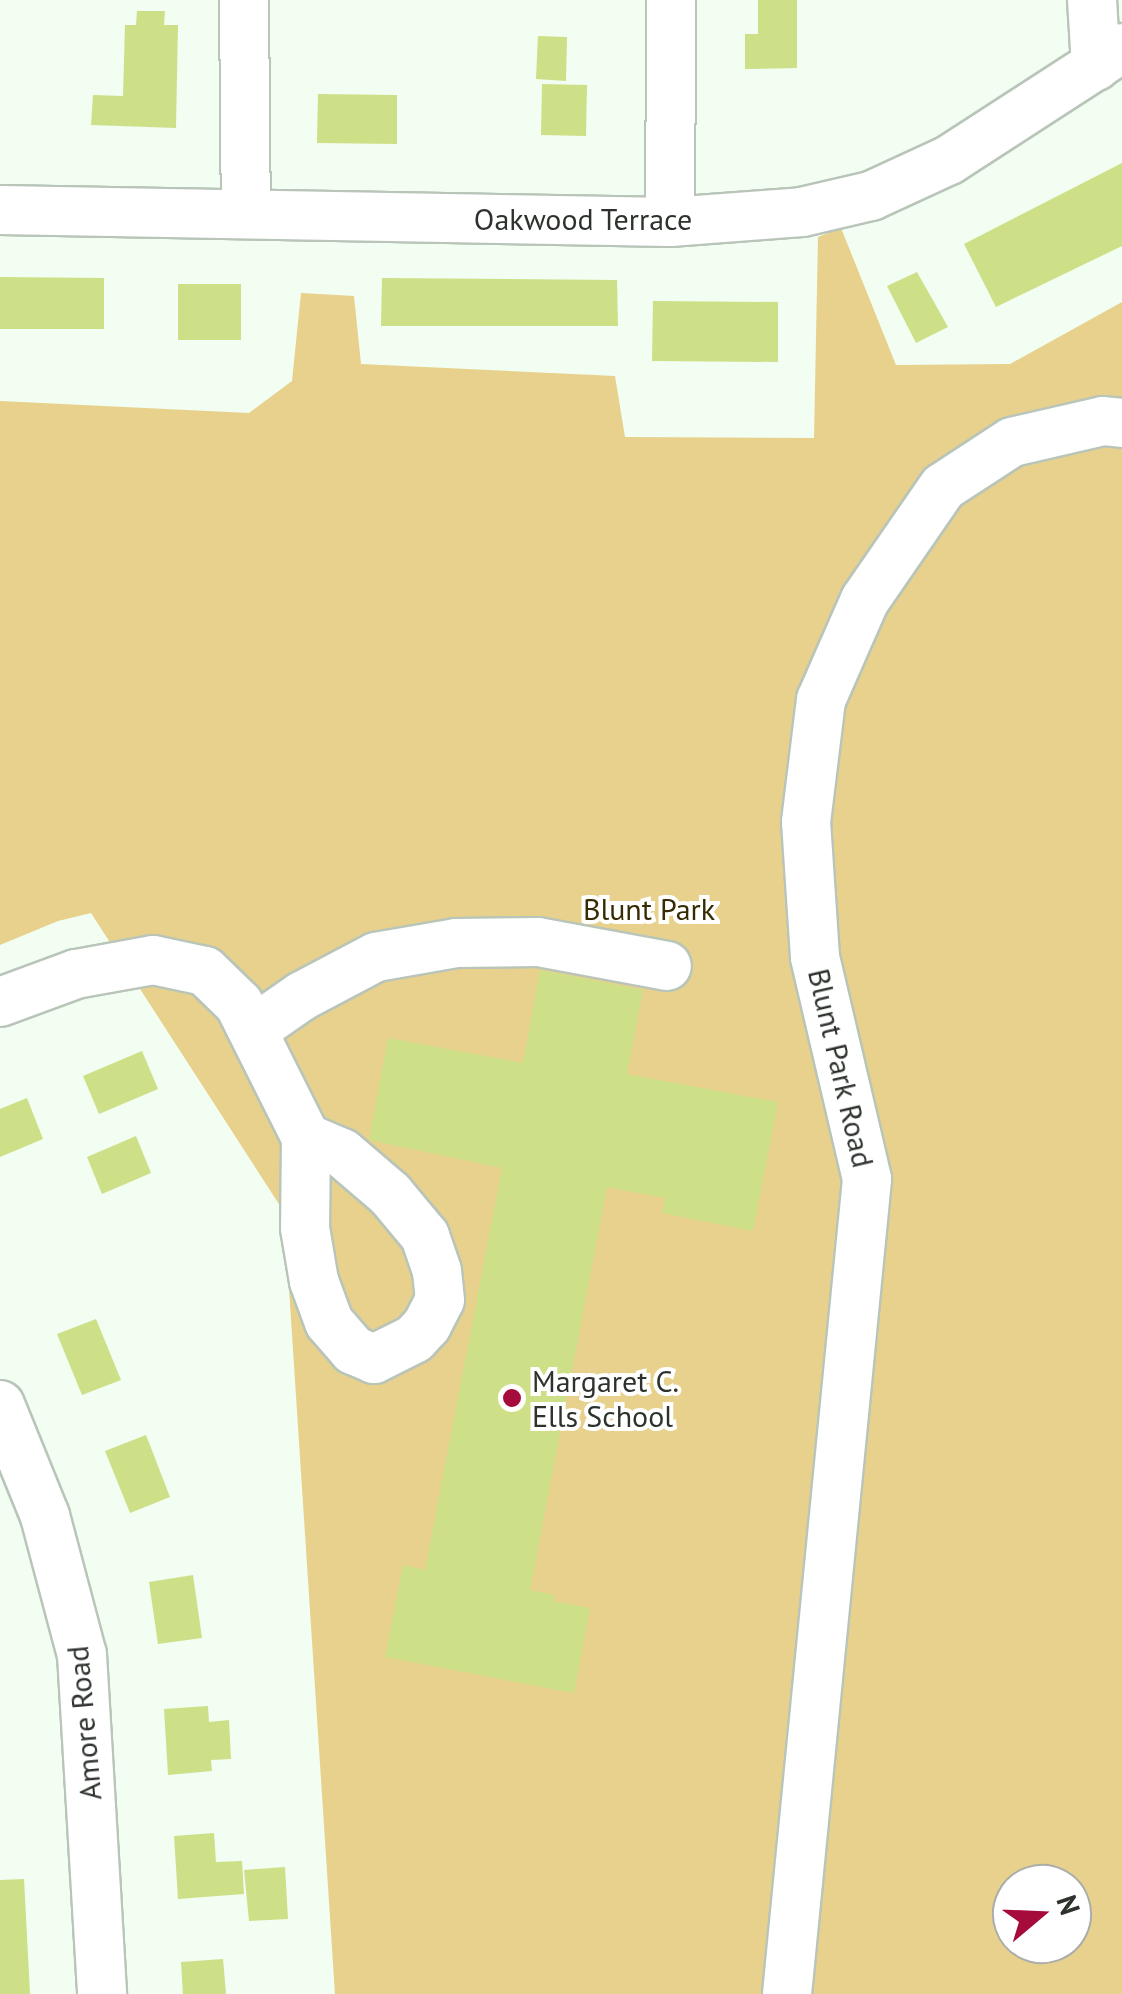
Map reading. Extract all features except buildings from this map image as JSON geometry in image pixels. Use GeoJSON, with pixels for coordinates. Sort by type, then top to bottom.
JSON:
{"type":"FeatureCollection","features":[{"type":"Feature","properties":{"kind":"street"},"geometry":{"type":"LineString","coordinates":[[244,0],[246,211]]}},
{"type":"Feature","properties":{"kind":"street"},"geometry":{"type":"LineString","coordinates":[[670,222],[671,0]]}},
{"type":"Feature","properties":{"kind":"street"},"geometry":{"type":"LineString","coordinates":[[1092,0],[1109,57]]}},
{"type":"Feature","properties":{"kind":"street","name":"Oakwood Terrace"},"geometry":{"type":"LineString","coordinates":[[0,210],[246,211],[670,222],[802,212],[872,196],[950,160],[1109,57]]}},
{"type":"Feature","properties":{"kind":"street","name":"Blunt Park Road"},"geometry":{"type":"LineString","coordinates":[[786,1994],[868,1179],[815,957],[806,822],[821,700],[865,600],[943,487],[1012,442],[1103,422],[1122,423]]}},
{"type":"Feature","properties":{"kind":"street"},"geometry":{"type":"LineString","coordinates":[[253,1030],[302,996],[376,957],[456,943],[538,942],[667,966]]}},
{"type":"Feature","properties":{"kind":"street"},"geometry":{"type":"LineString","coordinates":[[0,1002],[76,974],[152,960],[205,971],[240,1004],[306,1138]]}},
{"type":"Feature","properties":{"kind":"street","name":"Amore Road"},"geometry":{"type":"LineString","coordinates":[[0,1405],[45,1516],[82,1655],[102,1994]]}},
{"type":"Feature","properties":{"kind":"green space","name":"Blunt Park"},"geometry":{"type":"Polygon","coordinates":[[[841,228],[896,365],[1010,364],[1122,302],[1122,1994],[335,1994],[284,1212],[91,913],[58,921],[0,945],[0,401],[249,413],[292,381],[301,293],[354,296],[361,364],[615,376],[625,437],[814,438],[818,237],[841,228]]]}},
{"type":"Feature","properties":{"kind":"place","name":"Margaret C. Ells School"},"geometry":{"type":"Point","coordinates":[512,1398]}}]}
